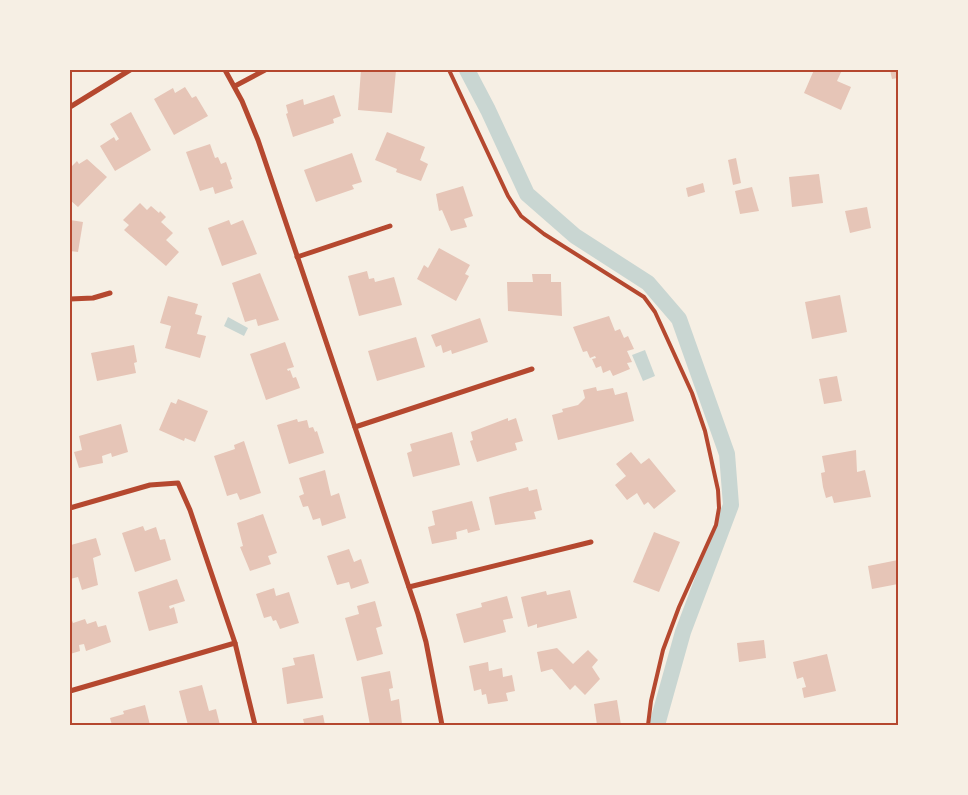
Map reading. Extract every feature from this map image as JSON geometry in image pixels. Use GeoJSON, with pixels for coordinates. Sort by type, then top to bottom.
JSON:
{"type":"FeatureCollection","features":[{"type":"Feature","properties":{"kind":"street"},"geometry":{"type":"LineString","coordinates":[[70,107],[130,70]]}},
{"type":"Feature","properties":{"kind":"street"},"geometry":{"type":"LineString","coordinates":[[225,70],[235,86],[258,140],[409,587],[426,642],[442,725]]}},
{"type":"Feature","properties":{"kind":"street"},"geometry":{"type":"LineString","coordinates":[[235,86],[265,70]]}},
{"type":"Feature","properties":{"kind":"street"},"geometry":{"type":"LineString","coordinates":[[297,257],[390,226]]}},
{"type":"Feature","properties":{"kind":"street"},"geometry":{"type":"LineString","coordinates":[[70,299],[93,298],[110,293]]}},
{"type":"Feature","properties":{"kind":"street"},"geometry":{"type":"LineString","coordinates":[[355,427],[532,369]]}},
{"type":"Feature","properties":{"kind":"street"},"geometry":{"type":"LineString","coordinates":[[70,508],[150,485],[178,483],[190,510],[235,643],[255,725]]}},
{"type":"Feature","properties":{"kind":"street"},"geometry":{"type":"LineString","coordinates":[[409,587],[591,542]]}},
{"type":"Feature","properties":{"kind":"street"},"geometry":{"type":"LineString","coordinates":[[70,691],[235,643]]}},
{"type":"Feature","properties":{"kind":"lane"},"geometry":{"type":"LineString","coordinates":[[449,70],[508,196],[521,216],[544,234],[644,296],[655,312],[692,393],[706,431],[718,490],[716,525],[679,607],[663,650],[651,701],[648,725]]}},
{"type":"Feature","properties":{"kind":"shaded area"},"geometry":{"type":"Polygon","coordinates":[[[228,317],[248,328],[244,336],[224,326],[228,317]]]}},
{"type":"Feature","properties":{"kind":"shaded area"},"geometry":{"type":"Polygon","coordinates":[[[645,350],[655,376],[643,381],[632,355],[645,350]]]}},
{"type":"Feature","properties":{"kind":"building"},"geometry":{"type":"Polygon","coordinates":[[[361,70],[396,70],[392,113],[358,110],[361,70]]]}},
{"type":"Feature","properties":{"kind":"building"},"geometry":{"type":"Polygon","coordinates":[[[814,70],[842,70],[837,81],[851,87],[841,110],[804,93],[814,70]]]}},
{"type":"Feature","properties":{"kind":"building"},"geometry":{"type":"Polygon","coordinates":[[[890,70],[898,70],[898,78],[892,79],[890,70]]]}},
{"type":"Feature","properties":{"kind":"building"},"geometry":{"type":"Polygon","coordinates":[[[185,87],[192,98],[196,96],[208,116],[174,135],[154,99],[173,88],[175,93],[185,87]]]}},
{"type":"Feature","properties":{"kind":"building"},"geometry":{"type":"Polygon","coordinates":[[[334,95],[341,116],[333,119],[334,123],[293,137],[286,114],[288,113],[286,105],[303,99],[304,105],[334,95]]]}},
{"type":"Feature","properties":{"kind":"building"},"geometry":{"type":"Polygon","coordinates":[[[131,112],[151,150],[115,171],[100,146],[114,137],[116,141],[119,139],[110,124],[131,112]]]}},
{"type":"Feature","properties":{"kind":"building"},"geometry":{"type":"Polygon","coordinates":[[[387,132],[425,147],[420,160],[428,164],[421,181],[396,172],[397,169],[375,160],[387,132]]]}},
{"type":"Feature","properties":{"kind":"building"},"geometry":{"type":"Polygon","coordinates":[[[210,144],[215,158],[218,157],[221,164],[226,162],[233,188],[215,194],[213,187],[200,191],[186,152],[210,144]]]}},
{"type":"Feature","properties":{"kind":"building"},"geometry":{"type":"Polygon","coordinates":[[[352,153],[362,182],[352,185],[354,189],[316,202],[304,170],[352,153]]]}},
{"type":"Feature","properties":{"kind":"building"},"geometry":{"type":"Polygon","coordinates":[[[736,158],[741,183],[733,185],[728,160],[736,158]]]}},
{"type":"Feature","properties":{"kind":"building"},"geometry":{"type":"Polygon","coordinates":[[[87,159],[107,177],[78,207],[70,200],[70,168],[77,161],[79,164],[87,159]]]}},
{"type":"Feature","properties":{"kind":"building"},"geometry":{"type":"Polygon","coordinates":[[[819,174],[823,203],[792,207],[789,177],[819,174]]]}},
{"type":"Feature","properties":{"kind":"building"},"geometry":{"type":"Polygon","coordinates":[[[703,183],[705,192],[688,197],[686,188],[703,183]]]}},
{"type":"Feature","properties":{"kind":"building"},"geometry":{"type":"Polygon","coordinates":[[[463,186],[473,216],[464,219],[467,227],[451,231],[442,210],[439,211],[436,194],[463,186]]]}},
{"type":"Feature","properties":{"kind":"building"},"geometry":{"type":"Polygon","coordinates":[[[752,187],[759,211],[740,214],[735,191],[752,187]]]}},
{"type":"Feature","properties":{"kind":"building"},"geometry":{"type":"Polygon","coordinates":[[[140,203],[147,210],[151,206],[159,213],[160,211],[166,217],[161,222],[173,233],[166,240],[179,252],[166,266],[124,230],[129,225],[123,220],[140,203]]]}},
{"type":"Feature","properties":{"kind":"building"},"geometry":{"type":"Polygon","coordinates":[[[867,207],[871,228],[850,233],[845,211],[867,207]]]}},
{"type":"Feature","properties":{"kind":"building"},"geometry":{"type":"Polygon","coordinates":[[[70,220],[83,222],[78,252],[70,251],[70,220]]]}},
{"type":"Feature","properties":{"kind":"building"},"geometry":{"type":"Polygon","coordinates":[[[229,220],[231,225],[243,220],[257,254],[222,266],[208,228],[229,220]]]}},
{"type":"Feature","properties":{"kind":"building"},"geometry":{"type":"Polygon","coordinates":[[[439,248],[470,265],[465,274],[469,276],[456,301],[417,279],[424,265],[428,268],[439,248]]]}},
{"type":"Feature","properties":{"kind":"building"},"geometry":{"type":"Polygon","coordinates":[[[367,271],[369,279],[374,278],[375,282],[394,277],[402,305],[359,316],[348,276],[367,271]]]}},
{"type":"Feature","properties":{"kind":"building"},"geometry":{"type":"Polygon","coordinates":[[[260,273],[279,320],[258,326],[256,319],[245,322],[232,283],[260,273]]]}},
{"type":"Feature","properties":{"kind":"building"},"geometry":{"type":"Polygon","coordinates":[[[532,274],[551,274],[551,282],[561,282],[562,316],[508,311],[507,282],[533,282],[532,274]]]}},
{"type":"Feature","properties":{"kind":"building"},"geometry":{"type":"Polygon","coordinates":[[[840,295],[847,332],[812,339],[805,302],[840,295]]]}},
{"type":"Feature","properties":{"kind":"building"},"geometry":{"type":"Polygon","coordinates":[[[168,296],[198,304],[195,314],[202,316],[197,334],[206,336],[200,358],[165,348],[171,326],[160,323],[168,296]]]}},
{"type":"Feature","properties":{"kind":"building"},"geometry":{"type":"Polygon","coordinates":[[[609,316],[615,331],[620,329],[624,338],[628,336],[634,349],[627,351],[632,362],[627,363],[630,369],[613,376],[610,370],[603,373],[601,366],[596,368],[592,359],[596,358],[595,356],[590,358],[587,351],[583,352],[573,327],[609,316]]]}},
{"type":"Feature","properties":{"kind":"building"},"geometry":{"type":"Polygon","coordinates":[[[480,318],[488,342],[452,354],[451,350],[443,353],[441,345],[436,347],[431,335],[480,318]]]}},
{"type":"Feature","properties":{"kind":"building"},"geometry":{"type":"Polygon","coordinates":[[[416,337],[425,367],[377,381],[368,351],[416,337]]]}},
{"type":"Feature","properties":{"kind":"building"},"geometry":{"type":"Polygon","coordinates":[[[285,342],[294,367],[287,369],[288,371],[290,370],[293,378],[296,377],[300,388],[266,400],[250,354],[285,342]]]}},
{"type":"Feature","properties":{"kind":"building"},"geometry":{"type":"Polygon","coordinates":[[[134,345],[137,362],[134,363],[136,373],[97,381],[91,353],[134,345]]]}},
{"type":"Feature","properties":{"kind":"building"},"geometry":{"type":"Polygon","coordinates":[[[837,376],[842,401],[824,404],[819,379],[837,376]]]}},
{"type":"Feature","properties":{"kind":"building"},"geometry":{"type":"Polygon","coordinates":[[[596,387],[597,391],[613,388],[615,395],[627,392],[634,421],[558,440],[552,415],[563,412],[562,409],[578,405],[585,398],[583,390],[596,387]]]}},
{"type":"Feature","properties":{"kind":"building"},"geometry":{"type":"Polygon","coordinates":[[[178,399],[208,411],[195,442],[185,438],[184,441],[159,430],[171,402],[176,404],[178,399]]]}},
{"type":"Feature","properties":{"kind":"building"},"geometry":{"type":"Polygon","coordinates":[[[508,418],[508,421],[516,418],[523,441],[515,443],[517,450],[477,462],[470,441],[473,440],[471,432],[508,418]]]}},
{"type":"Feature","properties":{"kind":"building"},"geometry":{"type":"Polygon","coordinates":[[[297,419],[298,422],[307,420],[309,428],[313,427],[315,432],[317,431],[324,453],[289,464],[277,425],[297,419]]]}},
{"type":"Feature","properties":{"kind":"building"},"geometry":{"type":"Polygon","coordinates":[[[121,424],[128,452],[112,457],[111,453],[102,456],[103,463],[79,468],[74,452],[82,450],[79,436],[121,424]]]}},
{"type":"Feature","properties":{"kind":"building"},"geometry":{"type":"Polygon","coordinates":[[[452,432],[460,465],[413,477],[407,453],[412,451],[410,444],[452,432]]]}},
{"type":"Feature","properties":{"kind":"building"},"geometry":{"type":"Polygon","coordinates":[[[244,441],[261,493],[240,500],[237,493],[227,496],[214,456],[235,449],[234,445],[244,441]]]}},
{"type":"Feature","properties":{"kind":"building"},"geometry":{"type":"Polygon","coordinates":[[[856,450],[857,472],[865,470],[871,497],[834,503],[832,496],[826,498],[823,487],[821,473],[825,472],[822,456],[856,450]]]}},
{"type":"Feature","properties":{"kind":"building"},"geometry":{"type":"Polygon","coordinates":[[[631,452],[641,464],[649,458],[676,491],[654,509],[648,502],[644,505],[637,493],[627,500],[615,485],[626,476],[616,464],[631,452]]]}},
{"type":"Feature","properties":{"kind":"building"},"geometry":{"type":"Polygon","coordinates":[[[325,470],[331,496],[339,493],[346,518],[322,526],[320,518],[313,520],[308,506],[303,507],[299,496],[304,494],[299,478],[325,470]]]}},
{"type":"Feature","properties":{"kind":"building"},"geometry":{"type":"Polygon","coordinates":[[[528,487],[529,491],[537,489],[542,510],[534,512],[536,519],[495,525],[489,497],[528,487]]]}},
{"type":"Feature","properties":{"kind":"building"},"geometry":{"type":"Polygon","coordinates":[[[472,501],[480,530],[468,533],[467,529],[456,532],[457,539],[432,544],[428,527],[435,525],[432,511],[472,501]]]}},
{"type":"Feature","properties":{"kind":"building"},"geometry":{"type":"Polygon","coordinates":[[[263,514],[277,553],[268,556],[271,564],[250,571],[240,547],[243,546],[237,523],[263,514]]]}},
{"type":"Feature","properties":{"kind":"building"},"geometry":{"type":"Polygon","coordinates":[[[143,526],[145,531],[156,527],[160,540],[165,539],[171,560],[135,572],[122,533],[143,526]]]}},
{"type":"Feature","properties":{"kind":"building"},"geometry":{"type":"Polygon","coordinates":[[[654,532],[680,542],[659,592],[633,582],[654,532]]]}},
{"type":"Feature","properties":{"kind":"building"},"geometry":{"type":"Polygon","coordinates":[[[96,538],[101,555],[93,558],[98,585],[82,590],[78,577],[70,579],[71,545],[96,538]]]}},
{"type":"Feature","properties":{"kind":"building"},"geometry":{"type":"Polygon","coordinates":[[[349,549],[354,562],[361,559],[369,583],[351,589],[349,582],[337,585],[327,556],[349,549]]]}},
{"type":"Feature","properties":{"kind":"building"},"geometry":{"type":"Polygon","coordinates":[[[898,560],[898,584],[872,589],[868,566],[898,560]]]}},
{"type":"Feature","properties":{"kind":"building"},"geometry":{"type":"Polygon","coordinates":[[[177,579],[185,601],[169,606],[170,609],[174,607],[178,623],[149,631],[138,592],[177,579]]]}},
{"type":"Feature","properties":{"kind":"building"},"geometry":{"type":"Polygon","coordinates":[[[274,588],[276,596],[289,592],[299,623],[280,629],[276,620],[273,621],[271,616],[264,618],[256,594],[274,588]]]}},
{"type":"Feature","properties":{"kind":"building"},"geometry":{"type":"Polygon","coordinates":[[[570,590],[577,618],[537,628],[537,624],[528,627],[521,597],[546,591],[547,595],[570,590]]]}},
{"type":"Feature","properties":{"kind":"building"},"geometry":{"type":"Polygon","coordinates":[[[507,596],[513,618],[503,620],[506,632],[464,643],[456,614],[482,607],[481,603],[507,596]]]}},
{"type":"Feature","properties":{"kind":"building"},"geometry":{"type":"Polygon","coordinates":[[[375,601],[382,626],[376,628],[383,654],[357,661],[345,618],[359,614],[357,606],[375,601]]]}},
{"type":"Feature","properties":{"kind":"building"},"geometry":{"type":"Polygon","coordinates":[[[70,616],[73,623],[85,619],[87,624],[96,621],[98,627],[106,625],[111,642],[86,651],[84,644],[79,645],[80,651],[70,654],[70,616]]]}},
{"type":"Feature","properties":{"kind":"building"},"geometry":{"type":"Polygon","coordinates":[[[764,640],[766,658],[739,662],[737,643],[764,640]]]}},
{"type":"Feature","properties":{"kind":"building"},"geometry":{"type":"Polygon","coordinates":[[[557,648],[573,664],[588,650],[598,660],[592,667],[600,679],[585,695],[575,685],[570,690],[552,669],[541,672],[537,652],[557,648]]]}},
{"type":"Feature","properties":{"kind":"building"},"geometry":{"type":"Polygon","coordinates":[[[314,654],[323,698],[287,704],[282,668],[295,665],[293,658],[314,654]]]}},
{"type":"Feature","properties":{"kind":"building"},"geometry":{"type":"Polygon","coordinates":[[[827,654],[836,691],[804,698],[802,688],[806,687],[803,677],[797,679],[793,662],[827,654]]]}},
{"type":"Feature","properties":{"kind":"building"},"geometry":{"type":"Polygon","coordinates":[[[488,662],[489,671],[502,668],[503,677],[512,675],[515,691],[506,693],[508,701],[488,704],[486,694],[482,695],[481,689],[474,691],[469,666],[488,662]]]}},
{"type":"Feature","properties":{"kind":"building"},"geometry":{"type":"Polygon","coordinates":[[[390,671],[393,688],[389,689],[391,701],[399,699],[402,724],[370,725],[361,677],[390,671]]]}},
{"type":"Feature","properties":{"kind":"building"},"geometry":{"type":"Polygon","coordinates":[[[202,685],[209,711],[216,709],[220,725],[188,725],[179,691],[202,685]]]}},
{"type":"Feature","properties":{"kind":"building"},"geometry":{"type":"Polygon","coordinates":[[[617,700],[621,725],[597,725],[594,704],[617,700]]]}},
{"type":"Feature","properties":{"kind":"building"},"geometry":{"type":"Polygon","coordinates":[[[145,705],[150,725],[112,725],[110,718],[124,714],[123,711],[145,705]]]}},
{"type":"Feature","properties":{"kind":"building"},"geometry":{"type":"Polygon","coordinates":[[[323,715],[325,725],[297,725],[304,723],[303,719],[323,715]]]}},
{"type":"Feature","properties":{"kind":"waterway"},"geometry":{"type":"LineString","coordinates":[[467,70],[527,194],[575,236],[648,283],[679,319],[727,454],[731,505],[683,632],[657,725]]}}]}
